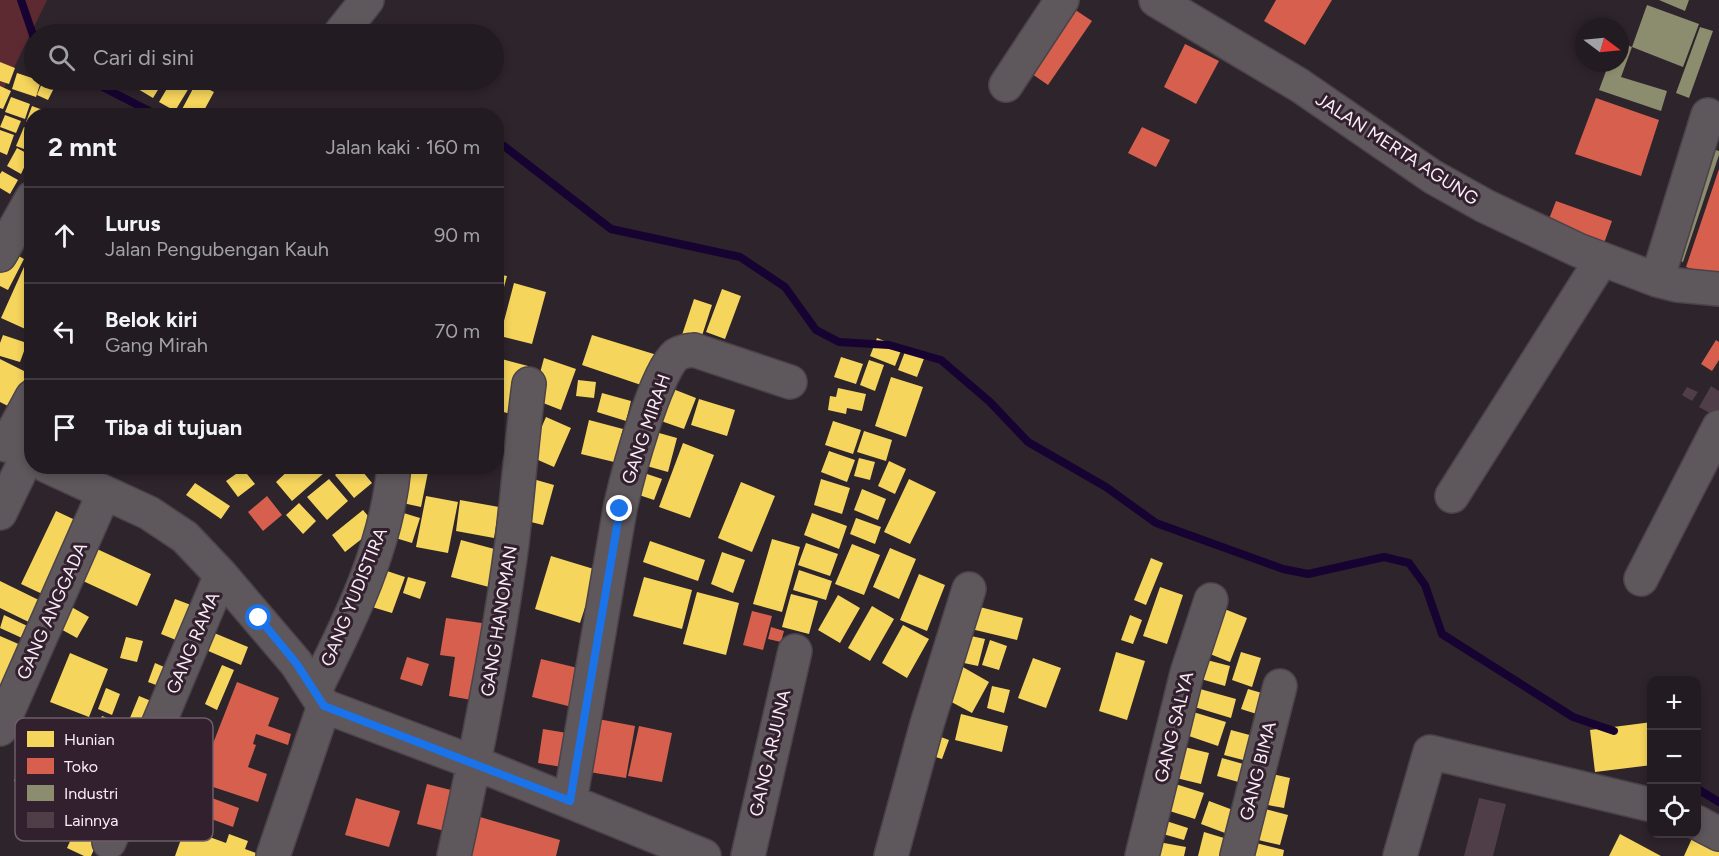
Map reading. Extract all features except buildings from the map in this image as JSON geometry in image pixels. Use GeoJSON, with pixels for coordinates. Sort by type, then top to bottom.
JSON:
{"type":"FeatureCollection","features":[{"type":"Feature","properties":{"kind":"street"},"geometry":{"type":"LineString","coordinates":[[348,24],[367,0]]}},
{"type":"Feature","properties":{"kind":"street"},"geometry":{"type":"LineString","coordinates":[[1006,85],[1062,0]]}},
{"type":"Feature","properties":{"kind":"street","name":"JALAN MERTA AGUNG"},"geometry":{"type":"LineString","coordinates":[[1156,0],[1299,85],[1433,177],[1485,206],[1602,259],[1657,280],[1677,285],[1719,289]]}},
{"type":"Feature","properties":{"kind":"street"},"geometry":{"type":"LineString","coordinates":[[1657,280],[1708,115]]}},
{"type":"Feature","properties":{"kind":"street"},"geometry":{"type":"LineString","coordinates":[[0,255],[24,212]]}},
{"type":"Feature","properties":{"kind":"street"},"geometry":{"type":"LineString","coordinates":[[1452,496],[1602,259]]}},
{"type":"Feature","properties":{"kind":"street","name":"GANG MIRAH"},"geometry":{"type":"LineString","coordinates":[[570,801],[624,492],[644,426],[665,371],[676,355],[694,350],[790,382]]}},
{"type":"Feature","properties":{"kind":"street","name":"GANG HANOMAN"},"geometry":{"type":"LineString","coordinates":[[454,856],[475,763],[510,551],[529,384]]}},
{"type":"Feature","properties":{"kind":"street"},"geometry":{"type":"LineString","coordinates":[[1641,579],[1719,427]]}},
{"type":"Feature","properties":{"kind":"street"},"geometry":{"type":"LineString","coordinates":[[0,513],[22,454]]}},
{"type":"Feature","properties":{"kind":"street"},"geometry":{"type":"LineString","coordinates":[[63,474],[149,513],[185,537],[296,663],[320,698],[570,801],[658,846],[704,856]]}},
{"type":"Feature","properties":{"kind":"street","name":"GANG YUDISTIRA"},"geometry":{"type":"LineString","coordinates":[[273,856],[320,698],[383,533],[393,474]]}},
{"type":"Feature","properties":{"kind":"street","name":"GANG ANGGADA"},"geometry":{"type":"LineString","coordinates":[[0,729],[104,494]]}},
{"type":"Feature","properties":{"kind":"street","name":"GANG RAMA"},"geometry":{"type":"LineString","coordinates":[[161,718],[221,576]]}},
{"type":"Feature","properties":{"kind":"street"},"geometry":{"type":"LineString","coordinates":[[891,856],[927,724],[969,589]]}},
{"type":"Feature","properties":{"kind":"street","name":"GANG SALYA"},"geometry":{"type":"LineString","coordinates":[[1142,856],[1187,673],[1211,600]]}},
{"type":"Feature","properties":{"kind":"street","name":"GANG ARJUNA"},"geometry":{"type":"LineString","coordinates":[[747,856],[795,651]]}},
{"type":"Feature","properties":{"kind":"street","name":"GANG BIMA"},"geometry":{"type":"LineString","coordinates":[[1237,856],[1280,686]]}},
{"type":"Feature","properties":{"kind":"street"},"geometry":{"type":"LineString","coordinates":[[1400,856],[1430,752],[1647,804]]}},
{"type":"Feature","properties":{"kind":"street"},"geometry":{"type":"LineString","coordinates":[[1701,825],[1719,834]]}},
{"type":"Feature","properties":{"kind":"shaded area"},"geometry":{"type":"Polygon","coordinates":[[[0,0],[47,0],[35,24],[24,24],[24,47],[0,96],[0,0]]]}},
{"type":"Feature","properties":{"kind":"waterway"},"geometry":{"type":"LineString","coordinates":[[21,0],[29,24]]}},
{"type":"Feature","properties":{"kind":"waterway"},"geometry":{"type":"LineString","coordinates":[[108,90],[143,108]]}},
{"type":"Feature","properties":{"kind":"waterway"},"geometry":{"type":"LineString","coordinates":[[504,146],[611,229],[740,257],[785,287],[816,330],[839,342],[889,345],[941,360],[990,402],[1028,442],[1106,487],[1156,523],[1283,569],[1308,574],[1384,557],[1409,563],[1425,585],[1442,634],[1573,717],[1614,731]]}},
{"type":"Feature","properties":{"kind":"waterway"},"geometry":{"type":"LineString","coordinates":[[1701,791],[1719,802]]}},
{"type":"Feature","properties":{"kind":"route"},"geometry":{"type":"LineString","coordinates":[[259,618],[296,663],[324,706],[570,801],[620,509]]}}]}
